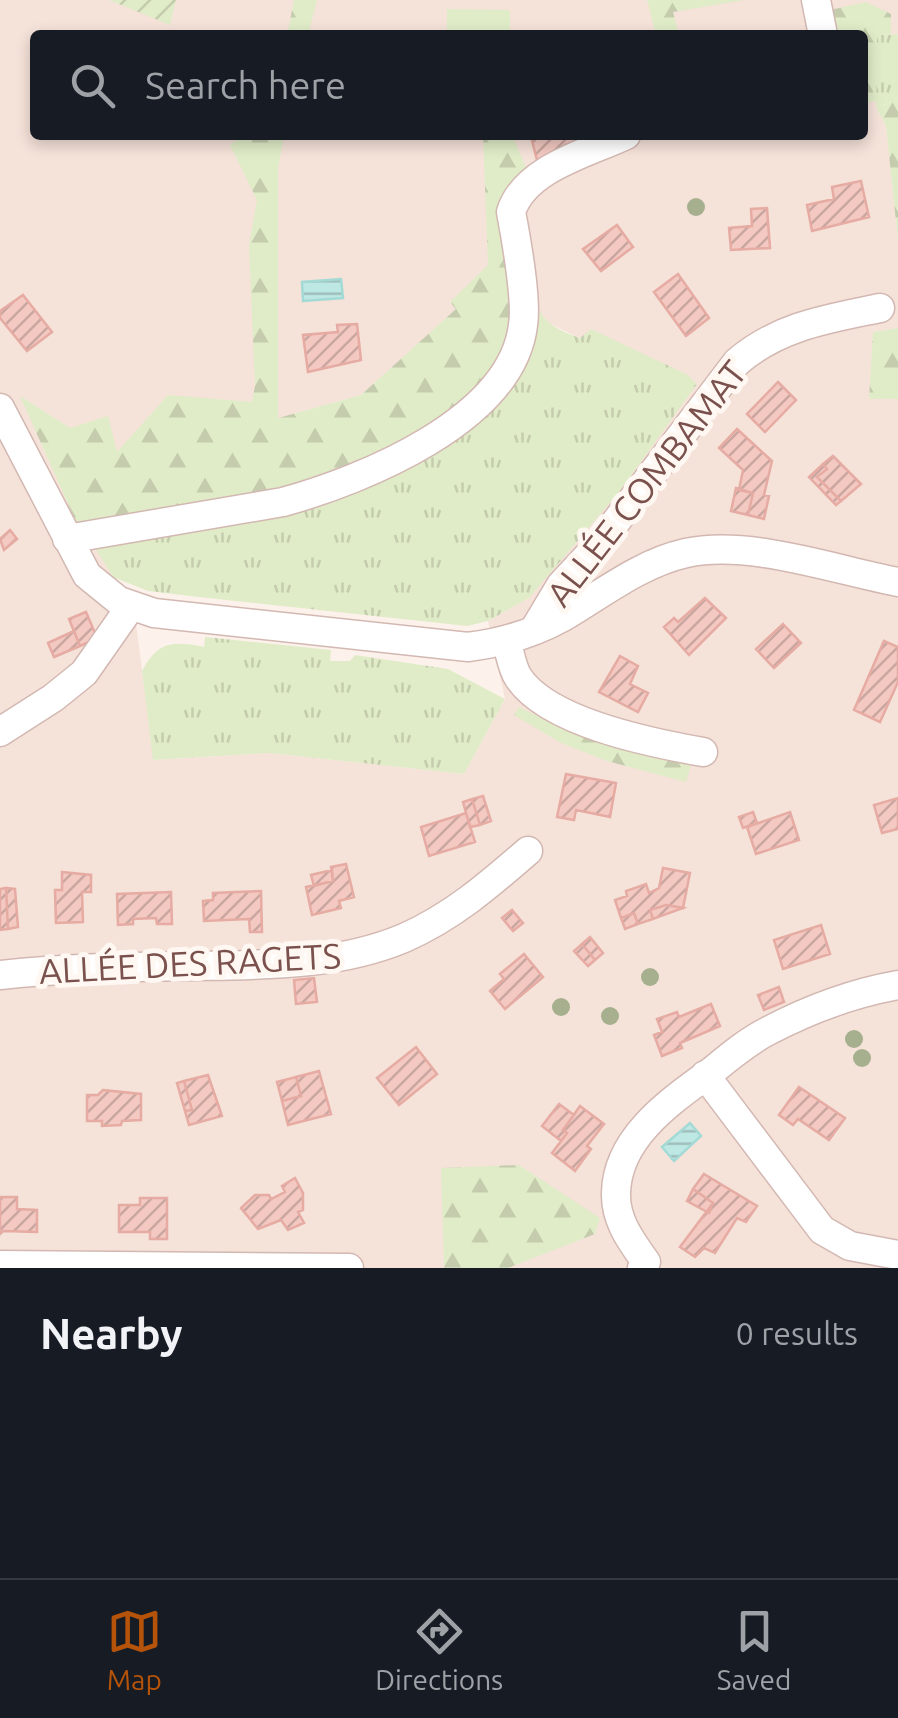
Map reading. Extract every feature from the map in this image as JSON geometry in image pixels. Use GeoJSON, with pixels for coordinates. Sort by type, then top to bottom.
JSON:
{"type":"FeatureCollection","features":[{"type":"Feature","properties":{"kind":"street"},"geometry":{"type":"LineString","coordinates":[[816,0],[822,30]]}},
{"type":"Feature","properties":{"kind":"street"},"geometry":{"type":"LineString","coordinates":[[66,538],[311,495],[458,423],[476,409],[507,371],[524,324],[512,212],[522,188],[569,160],[615,140]]}},
{"type":"Feature","properties":{"kind":"street","name":"ALLÉE COMBAMAT"},"geometry":{"type":"LineString","coordinates":[[522,635],[612,527],[736,362],[784,332],[811,322],[880,308]]}},
{"type":"Feature","properties":{"kind":"street"},"geometry":{"type":"LineString","coordinates":[[0,408],[87,575],[106,593],[154,613],[468,647],[522,635],[649,566],[688,552],[751,552],[898,582]]}},
{"type":"Feature","properties":{"kind":"street"},"geometry":{"type":"LineString","coordinates":[[0,732],[84,673],[131,606]]}},
{"type":"Feature","properties":{"kind":"street"},"geometry":{"type":"LineString","coordinates":[[522,635],[518,677],[538,696],[563,712],[620,733],[703,752]]}},
{"type":"Feature","properties":{"kind":"street","name":"ALLÉE DES RAGETS"},"geometry":{"type":"LineString","coordinates":[[0,975],[268,964],[368,951],[422,930],[458,910],[528,850]]}},
{"type":"Feature","properties":{"kind":"street"},"geometry":{"type":"LineString","coordinates":[[642,1268],[646,1262],[627,1237],[616,1203],[622,1162],[647,1125],[762,1033],[836,1002],[898,985]]}},
{"type":"Feature","properties":{"kind":"street"},"geometry":{"type":"LineString","coordinates":[[705,1075],[822,1230],[850,1246],[898,1255]]}},
{"type":"Feature","properties":{"kind":"street"},"geometry":{"type":"LineString","coordinates":[[0,1265],[349,1268]]}},
{"type":"Feature","properties":{"kind":"shaded area"},"geometry":{"type":"Polygon","coordinates":[[[0,0],[898,0],[898,34],[877,35],[876,106],[886,126],[892,178],[898,241],[898,328],[873,332],[870,399],[898,399],[898,1268],[0,1268],[0,0]],[[507,264],[361,395],[253,425],[77,524],[100,554],[135,616],[154,760],[269,753],[464,774],[505,699],[488,621],[529,598],[580,338],[544,321],[507,264]]]}},
{"type":"Feature","properties":{"kind":"green space"},"geometry":{"type":"Polygon","coordinates":[[[109,0],[176,0],[170,25],[109,0]]]}},
{"type":"Feature","properties":{"kind":"green space"},"geometry":{"type":"Polygon","coordinates":[[[294,0],[317,0],[309,30],[288,30],[294,0]]]}},
{"type":"Feature","properties":{"kind":"green space"},"geometry":{"type":"Polygon","coordinates":[[[647,0],[744,0],[673,12],[678,30],[655,30],[647,0]]]}},
{"type":"Feature","properties":{"kind":"green space"},"geometry":{"type":"Polygon","coordinates":[[[866,2],[891,14],[891,34],[877,35],[876,101],[868,102],[868,30],[833,30],[830,10],[866,2]]]}},
{"type":"Feature","properties":{"kind":"green space"},"geometry":{"type":"Polygon","coordinates":[[[447,9],[510,10],[510,30],[447,30],[447,9]]]}},
{"type":"Feature","properties":{"kind":"green space"},"geometry":{"type":"Polygon","coordinates":[[[898,34],[898,100],[876,107],[877,35],[898,34]]]}},
{"type":"Feature","properties":{"kind":"green space"},"geometry":{"type":"Polygon","coordinates":[[[898,100],[898,241],[886,126],[876,107],[898,100]]]}},
{"type":"Feature","properties":{"kind":"green space"},"geometry":{"type":"Polygon","coordinates":[[[237,140],[283,140],[278,169],[278,418],[361,395],[456,309],[450,302],[488,265],[483,140],[514,140],[528,172],[516,324],[501,365],[432,430],[318,482],[284,492],[77,524],[20,396],[70,428],[108,416],[117,452],[168,395],[252,402],[255,386],[249,245],[257,200],[230,145],[237,140]]]}},
{"type":"Feature","properties":{"kind":"green space"},"geometry":{"type":"Polygon","coordinates":[[[535,303],[559,329],[580,338],[591,329],[688,375],[697,384],[619,492],[529,598],[488,621],[467,626],[148,591],[113,577],[92,543],[535,303]]]}},
{"type":"Feature","properties":{"kind":"green space"},"geometry":{"type":"Polygon","coordinates":[[[898,328],[898,399],[869,399],[873,332],[898,328]]]}},
{"type":"Feature","properties":{"kind":"green space"},"geometry":{"type":"Polygon","coordinates":[[[205,637],[331,650],[330,661],[350,661],[355,655],[448,669],[505,699],[464,774],[269,753],[153,760],[142,671],[160,649],[175,644],[204,647],[205,637]]]}},
{"type":"Feature","properties":{"kind":"green space"},"geometry":{"type":"Polygon","coordinates":[[[519,707],[603,741],[691,765],[686,782],[607,761],[561,743],[514,715],[519,707]]]}},
{"type":"Feature","properties":{"kind":"green space"},"geometry":{"type":"Polygon","coordinates":[[[519,1165],[600,1218],[595,1234],[508,1268],[444,1268],[441,1168],[519,1165]]]}},
{"type":"Feature","properties":{"kind":"water"},"geometry":{"type":"Polygon","coordinates":[[[341,279],[343,298],[303,301],[302,282],[341,279]]]}},
{"type":"Feature","properties":{"kind":"water"},"geometry":{"type":"Polygon","coordinates":[[[690,1123],[701,1136],[674,1161],[662,1147],[690,1123]]]}},
{"type":"Feature","properties":{"kind":"building"},"geometry":{"type":"Polygon","coordinates":[[[532,140],[576,140],[565,145],[567,152],[537,160],[532,140]]]}},
{"type":"Feature","properties":{"kind":"building"},"geometry":{"type":"Polygon","coordinates":[[[861,181],[869,217],[812,231],[807,205],[834,199],[832,187],[861,181]]]}},
{"type":"Feature","properties":{"kind":"building"},"geometry":{"type":"Polygon","coordinates":[[[767,208],[770,248],[731,250],[729,228],[752,226],[751,209],[767,208]]]}},
{"type":"Feature","properties":{"kind":"building"},"geometry":{"type":"Polygon","coordinates":[[[617,225],[633,247],[601,271],[583,249],[617,225]]]}},
{"type":"Feature","properties":{"kind":"building"},"geometry":{"type":"Polygon","coordinates":[[[678,274],[709,318],[686,336],[654,292],[678,274]]]}},
{"type":"Feature","properties":{"kind":"building"},"geometry":{"type":"Polygon","coordinates":[[[23,295],[52,332],[27,351],[0,318],[0,311],[23,295]]]}},
{"type":"Feature","properties":{"kind":"building"},"geometry":{"type":"Polygon","coordinates":[[[357,324],[361,360],[308,372],[303,335],[338,332],[337,325],[357,324]]]}},
{"type":"Feature","properties":{"kind":"building"},"geometry":{"type":"Polygon","coordinates":[[[778,382],[796,400],[765,432],[747,414],[778,382]]]}},
{"type":"Feature","properties":{"kind":"building"},"geometry":{"type":"Polygon","coordinates":[[[737,429],[772,461],[764,495],[769,496],[764,519],[748,515],[753,493],[739,490],[743,470],[719,448],[737,429]]]}},
{"type":"Feature","properties":{"kind":"building"},"geometry":{"type":"Polygon","coordinates":[[[833,456],[861,484],[841,501],[817,477],[827,469],[823,464],[833,456]]]}},
{"type":"Feature","properties":{"kind":"building"},"geometry":{"type":"Polygon","coordinates":[[[823,464],[827,469],[817,477],[841,501],[836,505],[809,477],[823,464]]]}},
{"type":"Feature","properties":{"kind":"building"},"geometry":{"type":"Polygon","coordinates":[[[736,488],[753,493],[748,515],[731,511],[736,488]]]}},
{"type":"Feature","properties":{"kind":"building"},"geometry":{"type":"Polygon","coordinates":[[[10,530],[17,539],[4,550],[0,539],[10,530]]]}},
{"type":"Feature","properties":{"kind":"building"},"geometry":{"type":"Polygon","coordinates":[[[705,598],[726,618],[689,655],[664,627],[674,618],[678,622],[705,598]]]}},
{"type":"Feature","properties":{"kind":"building"},"geometry":{"type":"Polygon","coordinates":[[[86,612],[95,633],[93,640],[80,646],[69,619],[86,612]]]}},
{"type":"Feature","properties":{"kind":"building"},"geometry":{"type":"Polygon","coordinates":[[[783,624],[801,643],[774,668],[756,649],[783,624]]]}},
{"type":"Feature","properties":{"kind":"building"},"geometry":{"type":"Polygon","coordinates":[[[74,631],[80,646],[54,657],[48,643],[74,631]]]}},
{"type":"Feature","properties":{"kind":"building"},"geometry":{"type":"Polygon","coordinates":[[[884,641],[898,647],[898,682],[880,722],[854,710],[884,641]]]}},
{"type":"Feature","properties":{"kind":"building"},"geometry":{"type":"Polygon","coordinates":[[[620,656],[638,666],[630,684],[648,693],[638,712],[599,692],[620,656]]]}},
{"type":"Feature","properties":{"kind":"building"},"geometry":{"type":"Polygon","coordinates":[[[566,774],[616,783],[610,817],[576,810],[574,820],[557,817],[566,774]]]}},
{"type":"Feature","properties":{"kind":"building"},"geometry":{"type":"Polygon","coordinates":[[[483,796],[491,821],[480,825],[472,799],[483,796]]]}},
{"type":"Feature","properties":{"kind":"building"},"geometry":{"type":"Polygon","coordinates":[[[898,798],[898,829],[882,833],[874,805],[898,798]]]}},
{"type":"Feature","properties":{"kind":"building"},"geometry":{"type":"Polygon","coordinates":[[[472,799],[480,825],[470,827],[463,802],[472,799]]]}},
{"type":"Feature","properties":{"kind":"building"},"geometry":{"type":"Polygon","coordinates":[[[753,812],[757,823],[743,828],[739,817],[753,812]]]}},
{"type":"Feature","properties":{"kind":"building"},"geometry":{"type":"Polygon","coordinates":[[[790,812],[799,840],[756,854],[747,827],[790,812]]]}},
{"type":"Feature","properties":{"kind":"building"},"geometry":{"type":"Polygon","coordinates":[[[466,813],[475,842],[429,856],[421,827],[466,813]]]}},
{"type":"Feature","properties":{"kind":"building"},"geometry":{"type":"Polygon","coordinates":[[[346,864],[354,897],[339,901],[341,908],[312,915],[306,887],[333,881],[331,867],[346,864]]]}},
{"type":"Feature","properties":{"kind":"building"},"geometry":{"type":"Polygon","coordinates":[[[663,868],[690,873],[683,908],[666,905],[650,910],[653,919],[638,924],[634,913],[621,918],[615,900],[646,884],[649,893],[659,888],[663,868]]]}},
{"type":"Feature","properties":{"kind":"building"},"geometry":{"type":"Polygon","coordinates":[[[332,870],[333,881],[314,886],[311,875],[332,870]]]}},
{"type":"Feature","properties":{"kind":"building"},"geometry":{"type":"Polygon","coordinates":[[[62,872],[91,875],[91,892],[82,892],[83,922],[56,923],[55,890],[62,890],[62,872]]]}},
{"type":"Feature","properties":{"kind":"building"},"geometry":{"type":"Polygon","coordinates":[[[6,888],[15,889],[18,927],[8,929],[6,888]]]}},
{"type":"Feature","properties":{"kind":"building"},"geometry":{"type":"Polygon","coordinates":[[[6,888],[8,929],[0,930],[0,889],[6,888]]]}},
{"type":"Feature","properties":{"kind":"building"},"geometry":{"type":"Polygon","coordinates":[[[261,891],[262,932],[250,932],[249,919],[204,921],[203,901],[213,900],[213,893],[261,891]]]}},
{"type":"Feature","properties":{"kind":"building"},"geometry":{"type":"Polygon","coordinates":[[[171,892],[172,924],[157,924],[156,918],[133,919],[133,924],[118,925],[117,894],[171,892]]]}},
{"type":"Feature","properties":{"kind":"building"},"geometry":{"type":"Polygon","coordinates":[[[666,905],[683,908],[653,919],[650,910],[666,905]]]}},
{"type":"Feature","properties":{"kind":"building"},"geometry":{"type":"Polygon","coordinates":[[[512,910],[523,923],[513,931],[502,918],[512,910]]]}},
{"type":"Feature","properties":{"kind":"building"},"geometry":{"type":"Polygon","coordinates":[[[634,913],[638,924],[625,929],[621,918],[634,913]]]}},
{"type":"Feature","properties":{"kind":"building"},"geometry":{"type":"Polygon","coordinates":[[[821,925],[830,954],[783,969],[774,940],[821,925]]]}},
{"type":"Feature","properties":{"kind":"building"},"geometry":{"type":"Polygon","coordinates":[[[590,937],[603,953],[595,960],[582,944],[590,937]]]}},
{"type":"Feature","properties":{"kind":"building"},"geometry":{"type":"Polygon","coordinates":[[[582,944],[595,960],[588,966],[574,951],[582,944]]]}},
{"type":"Feature","properties":{"kind":"building"},"geometry":{"type":"Polygon","coordinates":[[[524,954],[543,977],[505,1009],[490,991],[504,979],[500,974],[524,954]]]}},
{"type":"Feature","properties":{"kind":"building"},"geometry":{"type":"Polygon","coordinates":[[[314,978],[317,1002],[296,1004],[294,980],[314,978]]]}},
{"type":"Feature","properties":{"kind":"building"},"geometry":{"type":"Polygon","coordinates":[[[779,987],[784,1002],[764,1010],[758,995],[779,987]]]}},
{"type":"Feature","properties":{"kind":"building"},"geometry":{"type":"Polygon","coordinates":[[[711,1004],[720,1026],[680,1043],[682,1048],[662,1056],[654,1035],[662,1032],[657,1019],[677,1012],[679,1017],[711,1004]]]}},
{"type":"Feature","properties":{"kind":"building"},"geometry":{"type":"Polygon","coordinates":[[[416,1047],[437,1074],[399,1105],[377,1078],[416,1047]]]}},
{"type":"Feature","properties":{"kind":"building"},"geometry":{"type":"Polygon","coordinates":[[[319,1071],[331,1114],[288,1125],[282,1101],[301,1096],[296,1077],[319,1071]]]}},
{"type":"Feature","properties":{"kind":"building"},"geometry":{"type":"Polygon","coordinates":[[[208,1075],[222,1116],[189,1125],[185,1111],[192,1110],[184,1081],[208,1075]]]}},
{"type":"Feature","properties":{"kind":"building"},"geometry":{"type":"Polygon","coordinates":[[[296,1077],[301,1096],[282,1101],[277,1082],[296,1077]]]}},
{"type":"Feature","properties":{"kind":"building"},"geometry":{"type":"Polygon","coordinates":[[[184,1081],[192,1110],[185,1111],[177,1083],[184,1081]]]}},
{"type":"Feature","properties":{"kind":"building"},"geometry":{"type":"Polygon","coordinates":[[[799,1087],[845,1118],[829,1140],[798,1119],[793,1125],[779,1115],[799,1087]]]}},
{"type":"Feature","properties":{"kind":"building"},"geometry":{"type":"Polygon","coordinates":[[[103,1090],[141,1094],[141,1120],[102,1126],[102,1121],[87,1121],[87,1095],[98,1095],[103,1090]]]}},
{"type":"Feature","properties":{"kind":"building"},"geometry":{"type":"Polygon","coordinates":[[[559,1104],[574,1115],[563,1130],[567,1133],[561,1141],[542,1126],[559,1104]]]}},
{"type":"Feature","properties":{"kind":"building"},"geometry":{"type":"Polygon","coordinates":[[[580,1106],[604,1124],[575,1171],[552,1153],[580,1106]]]}},
{"type":"Feature","properties":{"kind":"building"},"geometry":{"type":"Polygon","coordinates":[[[704,1174],[757,1206],[746,1222],[737,1218],[715,1253],[704,1248],[695,1257],[680,1247],[713,1203],[693,1189],[704,1174]]]}},
{"type":"Feature","properties":{"kind":"building"},"geometry":{"type":"Polygon","coordinates":[[[295,1178],[303,1193],[303,1210],[298,1212],[304,1223],[288,1230],[281,1220],[258,1229],[241,1208],[255,1195],[269,1195],[271,1199],[285,1192],[282,1186],[295,1178]]]}},
{"type":"Feature","properties":{"kind":"building"},"geometry":{"type":"Polygon","coordinates":[[[693,1189],[713,1203],[709,1213],[687,1201],[693,1189]]]}},
{"type":"Feature","properties":{"kind":"building"},"geometry":{"type":"Polygon","coordinates":[[[0,1197],[17,1197],[17,1209],[37,1210],[37,1232],[0,1234],[0,1197]]]}},
{"type":"Feature","properties":{"kind":"building"},"geometry":{"type":"Polygon","coordinates":[[[140,1198],[167,1198],[167,1239],[150,1239],[150,1232],[119,1232],[119,1205],[140,1205],[140,1198]]]}}]}
